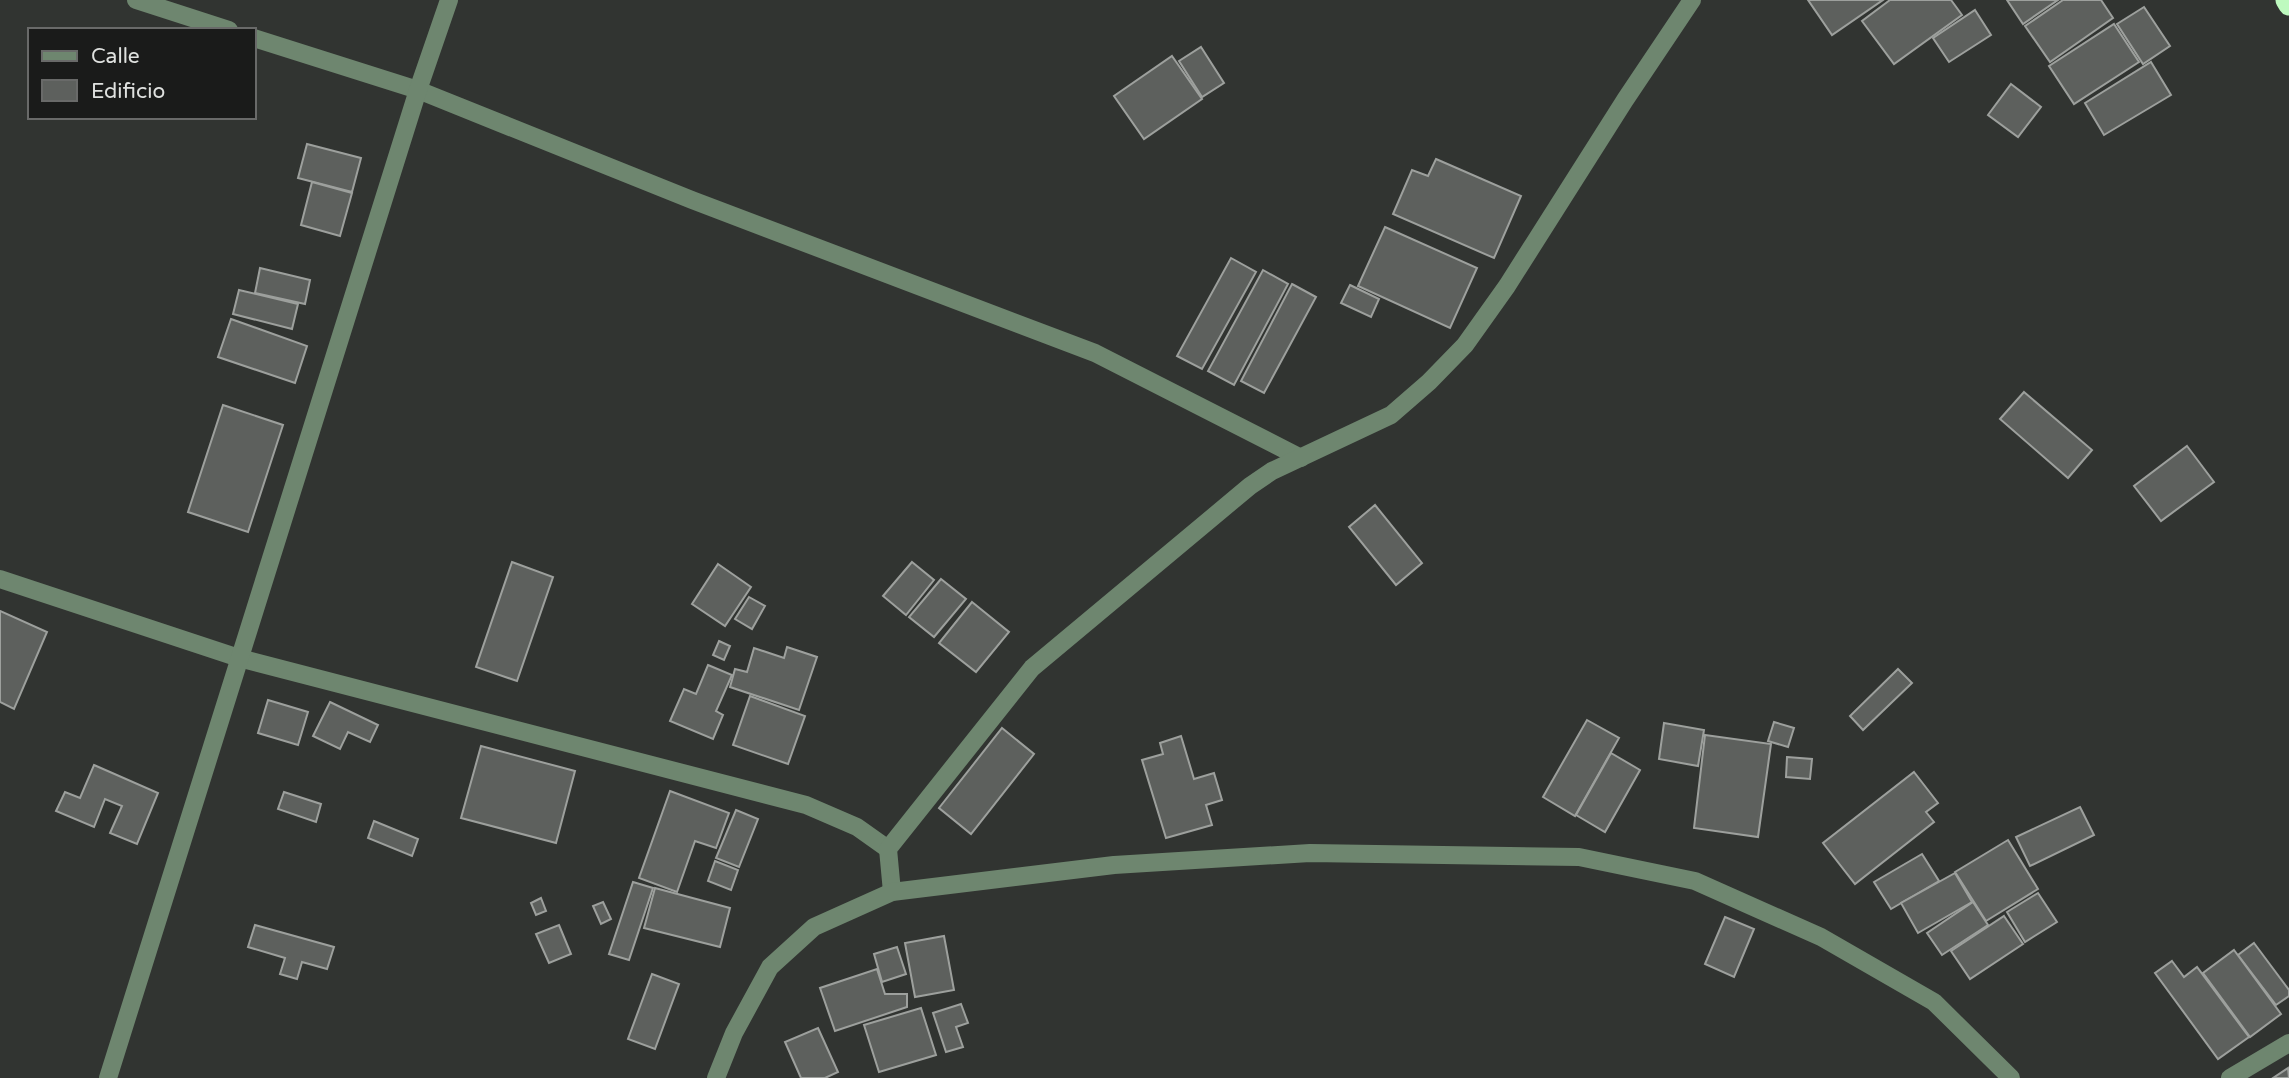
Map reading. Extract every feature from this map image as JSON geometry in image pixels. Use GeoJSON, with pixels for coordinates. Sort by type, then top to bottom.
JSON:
{"type":"FeatureCollection","features":[{"type":"Feature","properties":{"kind":"highway"},"geometry":{"type":"LineString","coordinates":[[2286,0],[2289,5]]}},
{"type":"Feature","properties":{"kind":"street"},"geometry":{"type":"LineString","coordinates":[[136,0],[223,28]]}},
{"type":"Feature","properties":{"kind":"street"},"geometry":{"type":"LineString","coordinates":[[108,1078],[418,90],[449,0]]}},
{"type":"Feature","properties":{"kind":"street"},"geometry":{"type":"LineString","coordinates":[[892,892],[888,849],[1032,668],[1250,486],[1272,471],[1391,415],[1429,382],[1465,345],[1507,286],[1692,0]]}},
{"type":"Feature","properties":{"kind":"street"},"geometry":{"type":"LineString","coordinates":[[256,38],[418,90],[691,200],[1095,353],[1301,458]]}},
{"type":"Feature","properties":{"kind":"street"},"geometry":{"type":"LineString","coordinates":[[0,579],[239,658],[806,805],[857,827],[888,849]]}},
{"type":"Feature","properties":{"kind":"street"},"geometry":{"type":"LineString","coordinates":[[716,1078],[734,1033],[771,967],[814,928],[892,892],[1114,865],[1296,854],[1579,857],[1695,881],[1821,937],[1934,1002],[2011,1078]]}},
{"type":"Feature","properties":{"kind":"street"},"geometry":{"type":"LineString","coordinates":[[2230,1078],[2289,1043]]}},
{"type":"Feature","properties":{"kind":"building"},"geometry":{"type":"Polygon","coordinates":[[[1808,0],[1883,0],[1832,35],[1808,0]]]}},
{"type":"Feature","properties":{"kind":"building"},"geometry":{"type":"Polygon","coordinates":[[[1890,0],[1951,0],[1962,15],[1894,64],[1862,21],[1890,0]]]}},
{"type":"Feature","properties":{"kind":"building"},"geometry":{"type":"Polygon","coordinates":[[[2007,0],[2058,0],[2023,24],[2007,0]]]}},
{"type":"Feature","properties":{"kind":"building"},"geometry":{"type":"Polygon","coordinates":[[[2063,0],[2101,0],[2113,18],[2050,62],[2025,26],[2063,0]]]}},
{"type":"Feature","properties":{"kind":"building"},"geometry":{"type":"Polygon","coordinates":[[[2144,7],[2170,46],[2143,64],[2117,24],[2144,7]]]}},
{"type":"Feature","properties":{"kind":"building"},"geometry":{"type":"Polygon","coordinates":[[[1975,10],[1991,35],[1949,62],[1933,38],[1975,10]]]}},
{"type":"Feature","properties":{"kind":"building"},"geometry":{"type":"Polygon","coordinates":[[[2114,24],[2139,62],[2074,104],[2049,66],[2114,24]]]}},
{"type":"Feature","properties":{"kind":"building"},"geometry":{"type":"Polygon","coordinates":[[[1201,47],[1224,83],[1202,97],[1179,61],[1201,47]]]}},
{"type":"Feature","properties":{"kind":"building"},"geometry":{"type":"Polygon","coordinates":[[[1172,56],[1202,99],[1144,139],[1114,96],[1172,56]]]}},
{"type":"Feature","properties":{"kind":"building"},"geometry":{"type":"Polygon","coordinates":[[[2151,62],[2171,95],[2104,135],[2085,103],[2151,62]]]}},
{"type":"Feature","properties":{"kind":"building"},"geometry":{"type":"Polygon","coordinates":[[[2011,84],[2041,107],[2018,137],[1988,115],[2011,84]]]}},
{"type":"Feature","properties":{"kind":"building"},"geometry":{"type":"Polygon","coordinates":[[[307,144],[361,158],[352,192],[298,178],[307,144]]]}},
{"type":"Feature","properties":{"kind":"building"},"geometry":{"type":"Polygon","coordinates":[[[1436,159],[1521,196],[1494,258],[1393,214],[1412,170],[1428,176],[1436,159]]]}},
{"type":"Feature","properties":{"kind":"building"},"geometry":{"type":"Polygon","coordinates":[[[312,182],[352,193],[340,236],[301,225],[312,182]]]}},
{"type":"Feature","properties":{"kind":"building"},"geometry":{"type":"Polygon","coordinates":[[[1385,227],[1477,268],[1450,328],[1358,286],[1385,227]]]}},
{"type":"Feature","properties":{"kind":"building"},"geometry":{"type":"Polygon","coordinates":[[[1231,258],[1256,272],[1202,369],[1177,356],[1231,258]]]}},
{"type":"Feature","properties":{"kind":"building"},"geometry":{"type":"Polygon","coordinates":[[[260,268],[310,280],[305,304],[255,293],[260,268]]]}},
{"type":"Feature","properties":{"kind":"building"},"geometry":{"type":"Polygon","coordinates":[[[1263,270],[1288,284],[1234,385],[1208,371],[1263,270]]]}},
{"type":"Feature","properties":{"kind":"building"},"geometry":{"type":"Polygon","coordinates":[[[1292,284],[1316,297],[1264,393],[1241,381],[1292,284]]]}},
{"type":"Feature","properties":{"kind":"building"},"geometry":{"type":"Polygon","coordinates":[[[1350,285],[1379,299],[1371,317],[1341,303],[1350,285]]]}},
{"type":"Feature","properties":{"kind":"building"},"geometry":{"type":"Polygon","coordinates":[[[239,290],[298,304],[292,329],[233,314],[239,290]]]}},
{"type":"Feature","properties":{"kind":"building"},"geometry":{"type":"Polygon","coordinates":[[[231,319],[307,346],[295,383],[218,357],[231,319]]]}},
{"type":"Feature","properties":{"kind":"building"},"geometry":{"type":"Polygon","coordinates":[[[2024,392],[2092,450],[2068,478],[2000,419],[2024,392]]]}},
{"type":"Feature","properties":{"kind":"building"},"geometry":{"type":"Polygon","coordinates":[[[223,405],[283,425],[248,532],[188,512],[223,405]]]}},
{"type":"Feature","properties":{"kind":"building"},"geometry":{"type":"Polygon","coordinates":[[[2187,446],[2214,482],[2161,521],[2134,486],[2187,446]]]}},
{"type":"Feature","properties":{"kind":"building"},"geometry":{"type":"Polygon","coordinates":[[[1375,505],[1422,563],[1396,585],[1349,527],[1375,505]]]}},
{"type":"Feature","properties":{"kind":"building"},"geometry":{"type":"Polygon","coordinates":[[[512,562],[553,577],[517,681],[476,667],[512,562]]]}},
{"type":"Feature","properties":{"kind":"building"},"geometry":{"type":"Polygon","coordinates":[[[912,562],[934,580],[906,615],[883,596],[912,562]]]}},
{"type":"Feature","properties":{"kind":"building"},"geometry":{"type":"Polygon","coordinates":[[[718,564],[751,587],[725,626],[692,604],[718,564]]]}},
{"type":"Feature","properties":{"kind":"building"},"geometry":{"type":"Polygon","coordinates":[[[941,579],[966,599],[934,637],[909,617],[941,579]]]}},
{"type":"Feature","properties":{"kind":"building"},"geometry":{"type":"Polygon","coordinates":[[[749,597],[765,606],[752,629],[735,619],[749,597]]]}},
{"type":"Feature","properties":{"kind":"building"},"geometry":{"type":"Polygon","coordinates":[[[972,602],[1009,632],[976,672],[939,643],[972,602]]]}},
{"type":"Feature","properties":{"kind":"building"},"geometry":{"type":"Polygon","coordinates":[[[0,611],[47,632],[14,709],[0,702],[0,611]]]}},
{"type":"Feature","properties":{"kind":"building"},"geometry":{"type":"Polygon","coordinates":[[[719,641],[730,646],[724,660],[713,655],[719,641]]]}},
{"type":"Feature","properties":{"kind":"building"},"geometry":{"type":"Polygon","coordinates":[[[787,647],[817,657],[799,710],[730,687],[735,669],[747,672],[754,648],[784,658],[787,647]]]}},
{"type":"Feature","properties":{"kind":"building"},"geometry":{"type":"Polygon","coordinates":[[[708,665],[732,675],[716,711],[723,715],[713,739],[670,721],[684,689],[696,694],[708,665]]]}},
{"type":"Feature","properties":{"kind":"building"},"geometry":{"type":"Polygon","coordinates":[[[1898,669],[1912,683],[1863,730],[1850,716],[1898,669]]]}},
{"type":"Feature","properties":{"kind":"building"},"geometry":{"type":"Polygon","coordinates":[[[750,696],[805,716],[788,764],[733,745],[750,696]]]}},
{"type":"Feature","properties":{"kind":"building"},"geometry":{"type":"Polygon","coordinates":[[[268,700],[308,712],[298,745],[258,733],[268,700]]]}},
{"type":"Feature","properties":{"kind":"building"},"geometry":{"type":"Polygon","coordinates":[[[330,702],[378,725],[370,742],[348,732],[340,749],[313,736],[330,702]]]}},
{"type":"Feature","properties":{"kind":"building"},"geometry":{"type":"Polygon","coordinates":[[[1587,720],[1619,738],[1575,816],[1543,797],[1587,720]]]}},
{"type":"Feature","properties":{"kind":"building"},"geometry":{"type":"Polygon","coordinates":[[[1774,722],[1794,728],[1788,747],[1768,741],[1774,722]]]}},
{"type":"Feature","properties":{"kind":"building"},"geometry":{"type":"Polygon","coordinates":[[[1664,723],[1704,730],[1698,766],[1659,759],[1664,723]]]}},
{"type":"Feature","properties":{"kind":"building"},"geometry":{"type":"Polygon","coordinates":[[[1002,728],[1034,754],[971,834],[939,808],[1002,728]]]}},
{"type":"Feature","properties":{"kind":"building"},"geometry":{"type":"Polygon","coordinates":[[[1705,735],[1771,744],[1758,837],[1694,828],[1705,735]]]}},
{"type":"Feature","properties":{"kind":"building"},"geometry":{"type":"Polygon","coordinates":[[[1181,736],[1194,779],[1214,773],[1222,800],[1206,805],[1212,825],[1166,838],[1142,760],[1163,754],[1160,743],[1181,736]]]}},
{"type":"Feature","properties":{"kind":"building"},"geometry":{"type":"Polygon","coordinates":[[[481,746],[575,771],[556,843],[461,818],[481,746]]]}},
{"type":"Feature","properties":{"kind":"building"},"geometry":{"type":"Polygon","coordinates":[[[1611,753],[1640,770],[1605,832],[1576,815],[1611,753]]]}},
{"type":"Feature","properties":{"kind":"building"},"geometry":{"type":"Polygon","coordinates":[[[1787,757],[1812,759],[1810,779],[1786,777],[1787,757]]]}},
{"type":"Feature","properties":{"kind":"building"},"geometry":{"type":"Polygon","coordinates":[[[94,765],[158,793],[137,844],[110,833],[122,806],[105,799],[94,827],[56,811],[65,792],[80,798],[94,765]]]}},
{"type":"Feature","properties":{"kind":"building"},"geometry":{"type":"Polygon","coordinates":[[[1914,772],[1938,803],[1926,812],[1934,822],[1855,884],[1823,843],[1914,772]]]}},
{"type":"Feature","properties":{"kind":"building"},"geometry":{"type":"Polygon","coordinates":[[[670,791],[729,813],[716,848],[695,841],[677,892],[639,878],[670,791]]]}},
{"type":"Feature","properties":{"kind":"building"},"geometry":{"type":"Polygon","coordinates":[[[284,792],[321,804],[316,822],[278,809],[284,792]]]}},
{"type":"Feature","properties":{"kind":"building"},"geometry":{"type":"Polygon","coordinates":[[[2080,807],[2094,835],[2030,866],[2016,837],[2080,807]]]}},
{"type":"Feature","properties":{"kind":"building"},"geometry":{"type":"Polygon","coordinates":[[[736,810],[758,819],[739,867],[716,858],[736,810]]]}},
{"type":"Feature","properties":{"kind":"building"},"geometry":{"type":"Polygon","coordinates":[[[374,821],[418,839],[412,856],[368,838],[374,821]]]}},
{"type":"Feature","properties":{"kind":"building"},"geometry":{"type":"Polygon","coordinates":[[[2008,840],[2038,889],[1986,921],[1955,872],[2008,840]]]}},
{"type":"Feature","properties":{"kind":"building"},"geometry":{"type":"Polygon","coordinates":[[[1922,854],[1939,881],[1891,909],[1874,882],[1922,854]]]}},
{"type":"Feature","properties":{"kind":"building"},"geometry":{"type":"Polygon","coordinates":[[[715,861],[738,870],[731,890],[708,881],[715,861]]]}},
{"type":"Feature","properties":{"kind":"building"},"geometry":{"type":"Polygon","coordinates":[[[1955,873],[1972,902],[1918,933],[1901,903],[1955,873]]]}},
{"type":"Feature","properties":{"kind":"building"},"geometry":{"type":"Polygon","coordinates":[[[633,882],[653,888],[629,960],[609,954],[633,882]]]}},
{"type":"Feature","properties":{"kind":"building"},"geometry":{"type":"Polygon","coordinates":[[[655,888],[730,908],[720,947],[644,928],[655,888]]]}},
{"type":"Feature","properties":{"kind":"building"},"geometry":{"type":"Polygon","coordinates":[[[2038,893],[2057,922],[2025,942],[2007,912],[2038,893]]]}},
{"type":"Feature","properties":{"kind":"building"},"geometry":{"type":"Polygon","coordinates":[[[541,898],[546,911],[536,915],[531,903],[541,898]]]}},
{"type":"Feature","properties":{"kind":"building"},"geometry":{"type":"Polygon","coordinates":[[[603,902],[611,919],[601,924],[593,906],[603,902]]]}},
{"type":"Feature","properties":{"kind":"building"},"geometry":{"type":"Polygon","coordinates":[[[1973,902],[1988,925],[1942,955],[1927,933],[1973,902]]]}},
{"type":"Feature","properties":{"kind":"building"},"geometry":{"type":"Polygon","coordinates":[[[2004,916],[2023,944],[1970,979],[1951,951],[2004,916]]]}},
{"type":"Feature","properties":{"kind":"building"},"geometry":{"type":"Polygon","coordinates":[[[1725,917],[1754,929],[1734,977],[1705,964],[1725,917]]]}},
{"type":"Feature","properties":{"kind":"building"},"geometry":{"type":"Polygon","coordinates":[[[255,925],[334,947],[327,969],[302,962],[297,979],[280,974],[285,958],[248,947],[255,925]]]}},
{"type":"Feature","properties":{"kind":"building"},"geometry":{"type":"Polygon","coordinates":[[[559,925],[571,954],[549,963],[536,934],[559,925]]]}},
{"type":"Feature","properties":{"kind":"building"},"geometry":{"type":"Polygon","coordinates":[[[944,936],[954,990],[915,997],[905,943],[944,936]]]}},
{"type":"Feature","properties":{"kind":"building"},"geometry":{"type":"Polygon","coordinates":[[[2254,943],[2289,990],[2289,996],[2276,1005],[2238,955],[2254,943]]]}},
{"type":"Feature","properties":{"kind":"building"},"geometry":{"type":"Polygon","coordinates":[[[897,947],[906,974],[882,982],[874,954],[897,947]]]}},
{"type":"Feature","properties":{"kind":"building"},"geometry":{"type":"Polygon","coordinates":[[[2234,950],[2281,1014],[2250,1037],[2203,973],[2234,950]]]}},
{"type":"Feature","properties":{"kind":"building"},"geometry":{"type":"Polygon","coordinates":[[[2172,961],[2184,977],[2197,967],[2249,1037],[2218,1059],[2155,973],[2172,961]]]}},
{"type":"Feature","properties":{"kind":"building"},"geometry":{"type":"Polygon","coordinates":[[[877,969],[885,994],[907,994],[907,1007],[835,1031],[820,988],[877,969]]]}},
{"type":"Feature","properties":{"kind":"building"},"geometry":{"type":"Polygon","coordinates":[[[652,974],[679,984],[655,1049],[628,1039],[652,974]]]}},
{"type":"Feature","properties":{"kind":"building"},"geometry":{"type":"Polygon","coordinates":[[[961,1004],[968,1023],[956,1027],[963,1047],[946,1052],[933,1013],[961,1004]]]}},
{"type":"Feature","properties":{"kind":"building"},"geometry":{"type":"Polygon","coordinates":[[[921,1008],[936,1055],[879,1072],[864,1025],[921,1008]]]}},
{"type":"Feature","properties":{"kind":"building"},"geometry":{"type":"Polygon","coordinates":[[[818,1028],[838,1072],[825,1078],[801,1078],[785,1042],[818,1028]]]}},
{"type":"Feature","properties":{"kind":"building"},"geometry":{"type":"Polygon","coordinates":[[[2288,1068],[2289,1078],[2273,1078],[2288,1068]]]}}]}
